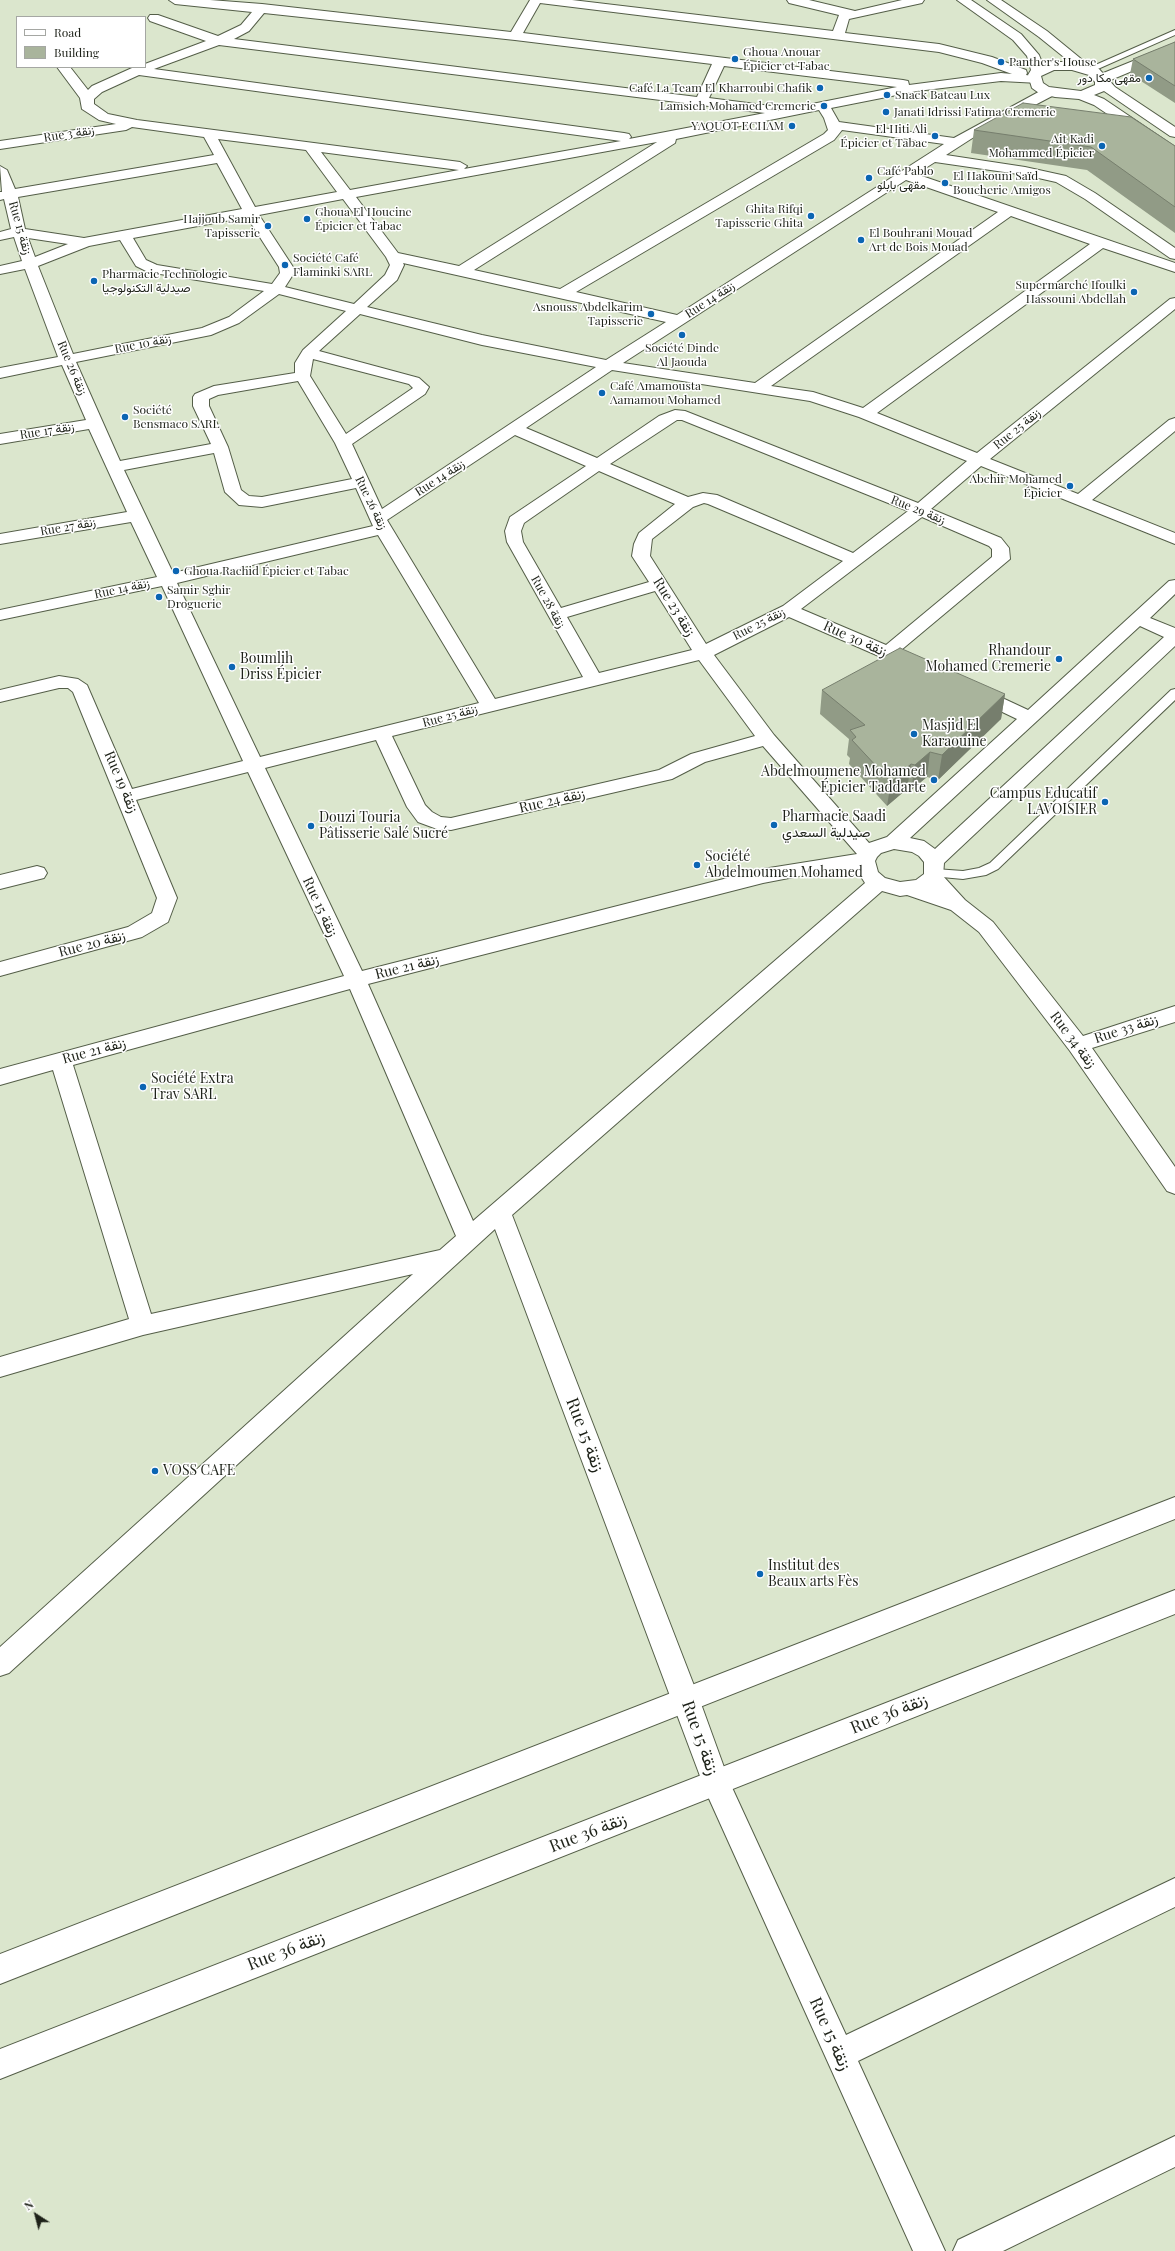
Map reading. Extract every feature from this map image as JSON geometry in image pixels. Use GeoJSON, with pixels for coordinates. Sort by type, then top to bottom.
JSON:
{"type":"FeatureCollection","features":[{"type":"Feature","properties":{"kind":"street"},"geometry":{"type":"LineString","coordinates":[[150,20],[176,0],[515,36],[719,62],[831,74],[918,87]]}},
{"type":"Feature","properties":{"kind":"street"},"geometry":{"type":"LineString","coordinates":[[515,36],[536,0]]}},
{"type":"Feature","properties":{"kind":"street"},"geometry":{"type":"LineString","coordinates":[[541,0],[631,5],[939,48],[987,60],[1035,76]]}},
{"type":"Feature","properties":{"kind":"street"},"geometry":{"type":"LineString","coordinates":[[793,0],[853,14]]}},
{"type":"Feature","properties":{"kind":"street"},"geometry":{"type":"LineString","coordinates":[[838,35],[844,17],[918,0]]}},
{"type":"Feature","properties":{"kind":"street"},"geometry":{"type":"LineString","coordinates":[[963,0],[1017,37],[1033,55],[1037,85],[1049,92],[1068,95],[1081,95],[1095,91],[1101,87],[1102,80]]}},
{"type":"Feature","properties":{"kind":"street"},"geometry":{"type":"LineString","coordinates":[[993,0],[1043,34],[1102,80],[1110,90],[1175,133]]}},
{"type":"Feature","properties":{"kind":"street"},"geometry":{"type":"LineString","coordinates":[[146,68],[236,34],[245,28],[262,8]]}},
{"type":"Feature","properties":{"kind":"street"},"geometry":{"type":"LineString","coordinates":[[150,20],[219,41],[702,100],[788,113]]}},
{"type":"Feature","properties":{"kind":"street"},"geometry":{"type":"LineString","coordinates":[[1102,80],[1175,48]]}},
{"type":"Feature","properties":{"kind":"street"},"geometry":{"type":"LineString","coordinates":[[702,100],[719,62]]}},
{"type":"Feature","properties":{"kind":"street"},"geometry":{"type":"LineString","coordinates":[[0,270],[30,264],[85,242],[344,193],[680,134],[823,107],[918,87],[1001,77],[1035,76],[1053,66],[1073,66],[1086,69]]}},
{"type":"Feature","properties":{"kind":"street"},"geometry":{"type":"LineString","coordinates":[[64,68],[87,98],[87,106],[96,113],[117,121],[309,145],[481,169]]}},
{"type":"Feature","properties":{"kind":"street"},"geometry":{"type":"LineString","coordinates":[[87,98],[97,89],[145,68]]}},
{"type":"Feature","properties":{"kind":"street"},"geometry":{"type":"LineString","coordinates":[[137,71],[645,140]]}},
{"type":"Feature","properties":{"kind":"street","name":"Rue 14 زنقة"},"geometry":{"type":"LineString","coordinates":[[0,615],[166,580],[380,524],[515,429],[678,320],[932,157],[998,118],[1049,92]]}},
{"type":"Feature","properties":{"kind":"street"},"geometry":{"type":"LineString","coordinates":[[1081,95],[1099,102],[1175,153]]}},
{"type":"Feature","properties":{"kind":"street"},"geometry":{"type":"LineString","coordinates":[[564,293],[829,137],[835,130],[823,107]]}},
{"type":"Feature","properties":{"kind":"street"},"geometry":{"type":"LineString","coordinates":[[998,118],[1021,120]]}},
{"type":"Feature","properties":{"kind":"street","name":"Rue 3 زنقة"},"geometry":{"type":"LineString","coordinates":[[0,145],[137,124]]}},
{"type":"Feature","properties":{"kind":"street"},"geometry":{"type":"LineString","coordinates":[[833,125],[957,142]]}},
{"type":"Feature","properties":{"kind":"street"},"geometry":{"type":"LineString","coordinates":[[1113,129],[1144,132]]}},
{"type":"Feature","properties":{"kind":"street"},"geometry":{"type":"LineString","coordinates":[[208,132],[250,211],[286,267],[287,273],[276,289]]}},
{"type":"Feature","properties":{"kind":"street"},"geometry":{"type":"LineString","coordinates":[[463,270],[680,134]]}},
{"type":"Feature","properties":{"kind":"street"},"geometry":{"type":"LineString","coordinates":[[309,145],[393,256],[397,265],[392,277],[308,353],[303,363],[302,376],[214,391],[201,397],[201,406],[220,447],[233,492],[245,501],[262,502],[361,482]]}},
{"type":"Feature","properties":{"kind":"street"},"geometry":{"type":"LineString","coordinates":[[932,157],[1025,171],[1061,179],[1090,196],[1175,255]]}},
{"type":"Feature","properties":{"kind":"street"},"geometry":{"type":"LineString","coordinates":[[5,195],[221,158]]}},
{"type":"Feature","properties":{"kind":"street","name":"Rue 15 زنقة"},"geometry":{"type":"LineString","coordinates":[[0,170],[5,195],[30,264]]}},
{"type":"Feature","properties":{"kind":"street"},"geometry":{"type":"LineString","coordinates":[[904,175],[1010,210],[1175,268]]}},
{"type":"Feature","properties":{"kind":"street"},"geometry":{"type":"LineString","coordinates":[[758,388],[1010,210]]}},
{"type":"Feature","properties":{"kind":"street"},"geometry":{"type":"LineString","coordinates":[[0,236],[19,232],[85,242]]}},
{"type":"Feature","properties":{"kind":"street"},"geometry":{"type":"LineString","coordinates":[[124,235],[141,263],[153,269],[211,276],[276,289],[482,340],[609,365],[813,397],[866,414],[1175,539]]}},
{"type":"Feature","properties":{"kind":"street"},"geometry":{"type":"LineString","coordinates":[[866,414],[1102,242]]}},
{"type":"Feature","properties":{"kind":"street"},"geometry":{"type":"LineString","coordinates":[[393,256],[463,270],[678,320]]}},
{"type":"Feature","properties":{"kind":"street","name":"Rue 26 زنقة"},"geometry":{"type":"LineString","coordinates":[[30,264],[67,359],[135,516],[166,580]]}},
{"type":"Feature","properties":{"kind":"street","name":"Rue 10 زنقة"},"geometry":{"type":"LineString","coordinates":[[0,373],[206,332],[234,320],[276,289]]}},
{"type":"Feature","properties":{"kind":"street","name":"Rue 25 زنقة"},"geometry":{"type":"LineString","coordinates":[[253,766],[593,679],[702,653],[789,610],[920,510],[979,460],[1175,302]]}},
{"type":"Feature","properties":{"kind":"street"},"geometry":{"type":"LineString","coordinates":[[308,353],[414,381],[421,387],[419,391],[343,443]]}},
{"type":"Feature","properties":{"kind":"street","name":"Rue 26 زنقة"},"geometry":{"type":"LineString","coordinates":[[302,376],[343,443],[380,524],[490,705]]}},
{"type":"Feature","properties":{"kind":"street","name":"Rue 29 زنقة"},"geometry":{"type":"LineString","coordinates":[[600,465],[665,418],[675,415],[685,416],[920,510],[995,542],[1001,548],[1001,559],[887,652]]}},
{"type":"Feature","properties":{"kind":"street"},"geometry":{"type":"LineString","coordinates":[[1080,501],[1175,422]]}},
{"type":"Feature","properties":{"kind":"street","name":"Rue 17 زنقة"},"geometry":{"type":"LineString","coordinates":[[0,439],[95,423]]}},
{"type":"Feature","properties":{"kind":"street"},"geometry":{"type":"LineString","coordinates":[[515,429],[687,503]]}},
{"type":"Feature","properties":{"kind":"street"},"geometry":{"type":"LineString","coordinates":[[114,467],[220,447]]}},
{"type":"Feature","properties":{"kind":"street","name":"Rue 28 زنقة"},"geometry":{"type":"LineString","coordinates":[[593,679],[555,615],[515,542],[513,531],[516,521],[600,465]]}},
{"type":"Feature","properties":{"kind":"street","name":"Rue 23 زنقة"},"geometry":{"type":"LineString","coordinates":[[854,559],[703,498],[687,503],[645,537],[642,544],[641,556],[702,653],[767,739],[870,866]]}},
{"type":"Feature","properties":{"kind":"street","name":"Rue 27 زنقة"},"geometry":{"type":"LineString","coordinates":[[0,539],[135,516]]}},
{"type":"Feature","properties":{"kind":"street","name":"Rue 15 زنقة"},"geometry":{"type":"LineString","coordinates":[[166,580],[253,766],[356,980],[469,1238]]}},
{"type":"Feature","properties":{"kind":"street"},"geometry":{"type":"LineString","coordinates":[[555,615],[660,584]]}},
{"type":"Feature","properties":{"kind":"street"},"geometry":{"type":"LineString","coordinates":[[0,1664],[469,1238],[500,1212],[870,866],[874,848],[894,842],[1175,585]]}},
{"type":"Feature","properties":{"kind":"street","name":"Rue 30 زنقة"},"geometry":{"type":"LineString","coordinates":[[789,610],[916,666]]}},
{"type":"Feature","properties":{"kind":"street"},"geometry":{"type":"LineString","coordinates":[[911,889],[922,886],[934,871],[1175,635],[1138,619]]}},
{"type":"Feature","properties":{"kind":"street","name":"Rue 19 زنقة"},"geometry":{"type":"LineString","coordinates":[[0,696],[59,682],[72,683],[81,689],[127,796],[167,898]]}},
{"type":"Feature","properties":{"kind":"street"},"geometry":{"type":"LineString","coordinates":[[958,685],[1030,718]]}},
{"type":"Feature","properties":{"kind":"street","name":"Rue 24 زنقة"},"geometry":{"type":"LineString","coordinates":[[382,734],[417,807],[425,817],[437,823],[451,824],[665,775],[698,758],[767,739]]}},
{"type":"Feature","properties":{"kind":"street"},"geometry":{"type":"LineString","coordinates":[[127,796],[253,766]]}},
{"type":"Feature","properties":{"kind":"street"},"geometry":{"type":"LineString","coordinates":[[894,842],[917,846],[926,851],[934,871],[958,905]]}},
{"type":"Feature","properties":{"kind":"street","name":"Rue 21 زنقة"},"geometry":{"type":"LineString","coordinates":[[0,1076],[356,980],[763,876],[815,866],[870,866]]}},
{"type":"Feature","properties":{"kind":"street"},"geometry":{"type":"LineString","coordinates":[[870,866],[888,887],[911,889],[958,905]]}},
{"type":"Feature","properties":{"kind":"street"},"geometry":{"type":"LineString","coordinates":[[0,882],[37,873]]}},
{"type":"Feature","properties":{"kind":"street","name":"Rue 20 زنقة"},"geometry":{"type":"LineString","coordinates":[[0,969],[135,932],[161,917],[167,898]]}},
{"type":"Feature","properties":{"kind":"street","name":"Rue 34 زنقة"},"geometry":{"type":"LineString","coordinates":[[958,905],[986,927],[1078,1045],[1175,1185]]}},
{"type":"Feature","properties":{"kind":"street","name":"Rue 33 زنقة"},"geometry":{"type":"LineString","coordinates":[[1078,1045],[1175,1014]]}},
{"type":"Feature","properties":{"kind":"street"},"geometry":{"type":"LineString","coordinates":[[61,1060],[143,1325]]}},
{"type":"Feature","properties":{"kind":"street","name":"Rue 15 زنقة"},"geometry":{"type":"LineString","coordinates":[[500,1212],[687,1701],[716,1783],[929,2251]]}},
{"type":"Feature","properties":{"kind":"street"},"geometry":{"type":"LineString","coordinates":[[0,1367],[143,1325],[447,1258]]}},
{"type":"Feature","properties":{"kind":"street"},"geometry":{"type":"LineString","coordinates":[[0,1969],[687,1701],[1175,1508]]}},
{"type":"Feature","properties":{"kind":"street","name":"Rue 36 زنقة"},"geometry":{"type":"LineString","coordinates":[[0,2064],[1175,1602]]}},
{"type":"Feature","properties":{"kind":"street"},"geometry":{"type":"LineString","coordinates":[[839,2054],[1175,1892]]}},
{"type":"Feature","properties":{"kind":"street"},"geometry":{"type":"LineString","coordinates":[[969,2251],[1175,2152]]}},
{"type":"Feature","properties":{"kind":"lane"},"geometry":{"type":"LineString","coordinates":[[1086,69],[1175,32]]}},
{"type":"Feature","properties":{"kind":"lane"},"geometry":{"type":"LineString","coordinates":[[934,871],[963,875],[982,872],[994,866],[1175,692]]}},
{"type":"Feature","properties":{"kind":"building"},"geometry":{"type":"Polygon","coordinates":[[[1175,42],[1175,86],[1133,59],[1175,42]]]}},
{"type":"Feature","properties":{"kind":"building"},"geometry":{"type":"Polygon","coordinates":[[[1023,103],[1131,117],[1175,146],[1175,207],[1091,147],[974,130],[1023,103]]]}},
{"type":"Feature","properties":{"kind":"building","name":"Masjid El Karaouine"},"geometry":{"type":"Polygon","coordinates":[[[900,648],[1005,694],[942,755],[930,752],[915,765],[911,764],[891,782],[852,740],[856,737],[850,730],[865,725],[822,690],[900,648]]]}},
{"type":"Feature","properties":{"kind":"place","name":"Ghoua Anouar Épicier et Tabac"},"geometry":{"type":"Point","coordinates":[735,59]}},
{"type":"Feature","properties":{"kind":"place","name":"Panther's House"},"geometry":{"type":"Point","coordinates":[1001,62]}},
{"type":"Feature","properties":{"kind":"place","name":"مقهى مكا دور"},"geometry":{"type":"Point","coordinates":[1149,78]}},
{"type":"Feature","properties":{"kind":"place","name":"Café La Team El Kharroubi Chafik"},"geometry":{"type":"Point","coordinates":[820,88]}},
{"type":"Feature","properties":{"kind":"place","name":"Snack Bateau Lux"},"geometry":{"type":"Point","coordinates":[887,95]}},
{"type":"Feature","properties":{"kind":"place","name":"Lamsieh Mohamed Cremerie"},"geometry":{"type":"Point","coordinates":[824,106]}},
{"type":"Feature","properties":{"kind":"place","name":"Janati Idrissi Fatima Cremerie"},"geometry":{"type":"Point","coordinates":[886,112]}},
{"type":"Feature","properties":{"kind":"place","name":"YAQUOT ECHAM"},"geometry":{"type":"Point","coordinates":[792,126]}},
{"type":"Feature","properties":{"kind":"place","name":"El Hiti Ali Épicier et Tabac"},"geometry":{"type":"Point","coordinates":[935,136]}},
{"type":"Feature","properties":{"kind":"place","name":"Ait Kadi Mohammed Épicier"},"geometry":{"type":"Point","coordinates":[1102,146]}},
{"type":"Feature","properties":{"kind":"place","name":"Café Pablo مقهى بابلو"},"geometry":{"type":"Point","coordinates":[869,178]}},
{"type":"Feature","properties":{"kind":"place","name":"El Hakouni Saïd Boucherie Amigos"},"geometry":{"type":"Point","coordinates":[945,183]}},
{"type":"Feature","properties":{"kind":"place","name":"Ghita Rifqi Tapisserie Ghita"},"geometry":{"type":"Point","coordinates":[811,216]}},
{"type":"Feature","properties":{"kind":"place","name":"Ghoua El Houcine Épicier et Tabac"},"geometry":{"type":"Point","coordinates":[307,219]}},
{"type":"Feature","properties":{"kind":"place","name":"Hajjoub Samir Tapisserie"},"geometry":{"type":"Point","coordinates":[268,226]}},
{"type":"Feature","properties":{"kind":"place","name":"El Bouhrani Mouad Art de Bois Mouad"},"geometry":{"type":"Point","coordinates":[861,240]}},
{"type":"Feature","properties":{"kind":"place","name":"Société Café Flaminki SARL"},"geometry":{"type":"Point","coordinates":[285,265]}},
{"type":"Feature","properties":{"kind":"place","name":"Pharmacie Technologie صيدلية التكنولوجيا"},"geometry":{"type":"Point","coordinates":[94,281]}},
{"type":"Feature","properties":{"kind":"place","name":"Supermarché Ifoulki Hassouni Abdellah"},"geometry":{"type":"Point","coordinates":[1134,292]}},
{"type":"Feature","properties":{"kind":"place","name":"Asnouss Abdelkarim Tapisserie"},"geometry":{"type":"Point","coordinates":[651,314]}},
{"type":"Feature","properties":{"kind":"place","name":"Société Dinde Al Jaouda"},"geometry":{"type":"Point","coordinates":[682,335]}},
{"type":"Feature","properties":{"kind":"place","name":"Café Amamousta Aamamou Mohamed"},"geometry":{"type":"Point","coordinates":[602,393]}},
{"type":"Feature","properties":{"kind":"place","name":"Société Bensmaco SARL"},"geometry":{"type":"Point","coordinates":[125,417]}},
{"type":"Feature","properties":{"kind":"place","name":"Abchir Mohamed Épicier"},"geometry":{"type":"Point","coordinates":[1070,486]}},
{"type":"Feature","properties":{"kind":"place","name":"Ghoua Rachid Épicier et Tabac"},"geometry":{"type":"Point","coordinates":[176,571]}},
{"type":"Feature","properties":{"kind":"place","name":"Samir Sghir Droguerie"},"geometry":{"type":"Point","coordinates":[159,597]}},
{"type":"Feature","properties":{"kind":"place","name":"Rhandour Mohamed Cremerie"},"geometry":{"type":"Point","coordinates":[1059,659]}},
{"type":"Feature","properties":{"kind":"place","name":"Boumlih Driss Épicier"},"geometry":{"type":"Point","coordinates":[232,667]}},
{"type":"Feature","properties":{"kind":"place","name":"Masjid El Karaouine"},"geometry":{"type":"Point","coordinates":[914,734]}},
{"type":"Feature","properties":{"kind":"place","name":"Abdelmoumene Mohamed Épicier Taddarte"},"geometry":{"type":"Point","coordinates":[934,780]}},
{"type":"Feature","properties":{"kind":"place","name":"Campus Educatif LAVOISIER"},"geometry":{"type":"Point","coordinates":[1105,802]}},
{"type":"Feature","properties":{"kind":"place","name":"Pharmacie Saadi صيدلية السعدي"},"geometry":{"type":"Point","coordinates":[774,825]}},
{"type":"Feature","properties":{"kind":"place","name":"Douzi Touria Pâtisserie Salé Sucré"},"geometry":{"type":"Point","coordinates":[311,826]}},
{"type":"Feature","properties":{"kind":"place","name":"Société Abdelmoumen Mohamed"},"geometry":{"type":"Point","coordinates":[697,865]}},
{"type":"Feature","properties":{"kind":"place","name":"Société Extra Trav SARL"},"geometry":{"type":"Point","coordinates":[143,1087]}},
{"type":"Feature","properties":{"kind":"place","name":"VOSS CAFE"},"geometry":{"type":"Point","coordinates":[155,1471]}},
{"type":"Feature","properties":{"kind":"place","name":"Institut des Beaux arts Fès"},"geometry":{"type":"Point","coordinates":[760,1574]}}]}
